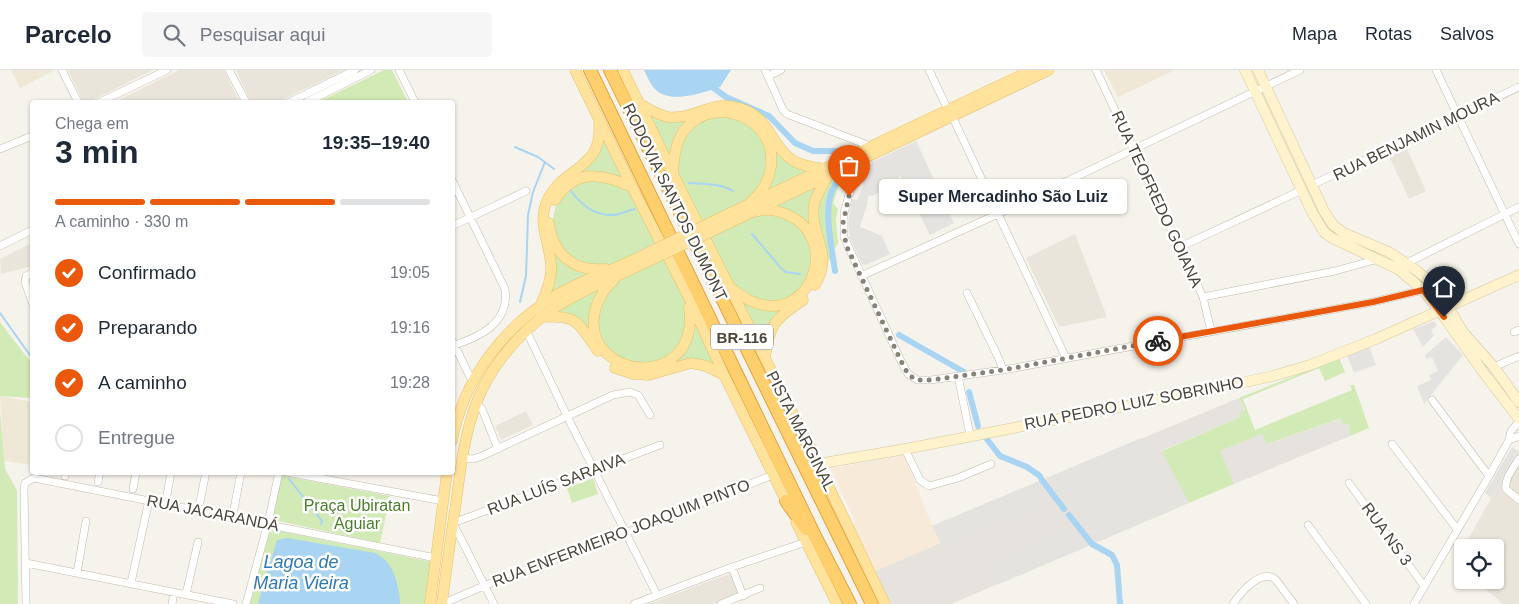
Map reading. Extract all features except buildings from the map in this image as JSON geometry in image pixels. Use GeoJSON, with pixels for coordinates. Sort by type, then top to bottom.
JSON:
{"type":"FeatureCollection","features":[{"type":"Feature","properties":{"kind":"highway","name":"RODOVIA SANTOS DUMONT"},"geometry":{"type":"LineString","coordinates":[[590,70],[850,604]]}},
{"type":"Feature","properties":{"kind":"highway","name":"RODOVIA SANTOS DUMONT"},"geometry":{"type":"LineString","coordinates":[[610,70],[872,604]]}},
{"type":"Feature","properties":{"kind":"highway"},"geometry":{"type":"LineString","coordinates":[[811,450],[820,496]]}},
{"type":"Feature","properties":{"kind":"highway"},"geometry":{"type":"LineString","coordinates":[[786,501],[824,554]]}},
{"type":"Feature","properties":{"kind":"main road","name":"BR-116"},"geometry":{"type":"LineString","coordinates":[[575,70],[688,296],[724,375],[837,604]]}},
{"type":"Feature","properties":{"kind":"main road","name":"PISTA MARGINAL"},"geometry":{"type":"LineString","coordinates":[[623,70],[818,464],[885,604]]}},
{"type":"Feature","properties":{"kind":"main road"},"geometry":{"type":"LineString","coordinates":[[640,104],[668,116],[687,115],[716,106],[740,108],[762,120],[781,149],[791,159],[826,172],[856,162],[1032,70]]}},
{"type":"Feature","properties":{"kind":"main road"},"geometry":{"type":"LineString","coordinates":[[442,604],[464,439],[474,406],[500,358],[559,294],[632,265],[826,172],[870,146],[1049,70]]}},
{"type":"Feature","properties":{"kind":"main road"},"geometry":{"type":"LineString","coordinates":[[1244,70],[1312,212],[1324,232],[1340,243],[1378,259],[1402,266],[1464,332],[1494,367],[1519,402]]}},
{"type":"Feature","properties":{"kind":"main road"},"geometry":{"type":"LineString","coordinates":[[1258,70],[1324,211],[1334,225],[1344,233],[1376,246],[1402,266],[1428,280],[1474,359],[1519,420]]}},
{"type":"Feature","properties":{"kind":"main road"},"geometry":{"type":"LineString","coordinates":[[673,174],[676,149],[684,131],[700,118],[725,112],[751,120],[766,138],[771,153],[767,182],[749,209]]}},
{"type":"Feature","properties":{"kind":"main road"},"geometry":{"type":"LineString","coordinates":[[541,312],[551,273],[543,226],[545,206],[560,183],[584,166],[593,153],[600,136],[599,117]]}},
{"type":"Feature","properties":{"kind":"main road"},"geometry":{"type":"LineString","coordinates":[[765,358],[771,328],[783,313],[808,295],[822,272],[823,251],[814,219],[814,208],[826,172]]}},
{"type":"Feature","properties":{"kind":"main road"},"geometry":{"type":"LineString","coordinates":[[617,272],[585,269],[566,258],[553,241],[550,229],[550,216],[559,193],[578,179],[596,175],[604,176],[632,187]]}},
{"type":"Feature","properties":{"kind":"main road"},"geometry":{"type":"LineString","coordinates":[[730,287],[754,303],[767,306],[780,304],[792,300],[800,294],[808,285],[814,273],[816,249],[811,235],[805,227],[793,217],[776,211],[749,209]]}},
{"type":"Feature","properties":{"kind":"main road"},"geometry":{"type":"LineString","coordinates":[[617,272],[596,306],[594,322],[596,334],[602,347],[612,358],[626,365],[643,368],[659,366],[680,350],[690,330],[691,319],[688,296]]}},
{"type":"Feature","properties":{"kind":"main road","name":"RUA PEDRO LUIZ SOBRINHO"},"geometry":{"type":"LineString","coordinates":[[818,464],[905,449],[1273,376],[1318,362],[1519,275]]}},
{"type":"Feature","properties":{"kind":"main road"},"geometry":{"type":"LineString","coordinates":[[455,429],[472,381],[485,360],[515,326],[541,312],[566,317],[578,323],[605,360],[615,368],[626,372],[649,375],[691,363],[706,366],[724,375]]}},
{"type":"Feature","properties":{"kind":"main road"},"geometry":{"type":"LineString","coordinates":[[430,604],[447,475]]}},
{"type":"Feature","properties":{"kind":"street"},"geometry":{"type":"LineString","coordinates":[[62,70],[77,100]]}},
{"type":"Feature","properties":{"kind":"street"},"geometry":{"type":"LineString","coordinates":[[104,100],[167,70]]}},
{"type":"Feature","properties":{"kind":"street"},"geometry":{"type":"LineString","coordinates":[[229,70],[245,100]]}},
{"type":"Feature","properties":{"kind":"street"},"geometry":{"type":"LineString","coordinates":[[337,84],[355,70]]}},
{"type":"Feature","properties":{"kind":"street"},"geometry":{"type":"LineString","coordinates":[[297,100],[315,95],[372,70]]}},
{"type":"Feature","properties":{"kind":"street"},"geometry":{"type":"LineString","coordinates":[[399,70],[414,100]]}},
{"type":"Feature","properties":{"kind":"street"},"geometry":{"type":"LineString","coordinates":[[781,70],[767,73],[783,110],[789,116],[870,146]]}},
{"type":"Feature","properties":{"kind":"street"},"geometry":{"type":"LineString","coordinates":[[930,70],[1066,358]]}},
{"type":"Feature","properties":{"kind":"street","name":"RUA TEOFREDO GOIANA"},"geometry":{"type":"LineString","coordinates":[[1096,70],[1203,297],[1210,331]]}},
{"type":"Feature","properties":{"kind":"street"},"geometry":{"type":"LineString","coordinates":[[861,276],[998,214],[1300,70]]}},
{"type":"Feature","properties":{"kind":"street"},"geometry":{"type":"LineString","coordinates":[[1436,70],[1519,244]]}},
{"type":"Feature","properties":{"kind":"street","name":"RUA BENJAMIN MOURA"},"geometry":{"type":"LineString","coordinates":[[1312,185],[1519,87]]}},
{"type":"Feature","properties":{"kind":"street"},"geometry":{"type":"LineString","coordinates":[[309,100],[315,95]]}},
{"type":"Feature","properties":{"kind":"street"},"geometry":{"type":"LineString","coordinates":[[0,149],[30,137]]}},
{"type":"Feature","properties":{"kind":"street"},"geometry":{"type":"LineString","coordinates":[[856,162],[858,172],[849,196],[843,223],[846,245],[908,374],[917,380],[1003,370],[1373,302],[1423,290]]}},
{"type":"Feature","properties":{"kind":"street"},"geometry":{"type":"LineString","coordinates":[[455,186],[505,289],[502,314],[490,329],[455,344]]}},
{"type":"Feature","properties":{"kind":"street"},"geometry":{"type":"LineString","coordinates":[[1180,248],[1302,190]]}},
{"type":"Feature","properties":{"kind":"street"},"geometry":{"type":"LineString","coordinates":[[455,225],[526,191]]}},
{"type":"Feature","properties":{"kind":"street"},"geometry":{"type":"LineString","coordinates":[[1402,266],[1519,207]]}},
{"type":"Feature","properties":{"kind":"street"},"geometry":{"type":"LineString","coordinates":[[0,246],[30,231]]}},
{"type":"Feature","properties":{"kind":"street"},"geometry":{"type":"LineString","coordinates":[[1203,297],[1335,271],[1378,259]]}},
{"type":"Feature","properties":{"kind":"street"},"geometry":{"type":"LineString","coordinates":[[30,274],[26,276],[24,282],[30,297]]}},
{"type":"Feature","properties":{"kind":"street"},"geometry":{"type":"LineString","coordinates":[[967,293],[1003,370]]}},
{"type":"Feature","properties":{"kind":"street"},"geometry":{"type":"LineString","coordinates":[[526,332],[658,595]]}},
{"type":"Feature","properties":{"kind":"street"},"geometry":{"type":"LineString","coordinates":[[455,349],[472,381]]}},
{"type":"Feature","properties":{"kind":"street"},"geometry":{"type":"LineString","coordinates":[[1494,367],[1519,356]]}},
{"type":"Feature","properties":{"kind":"street"},"geometry":{"type":"LineString","coordinates":[[958,376],[970,435]]}},
{"type":"Feature","properties":{"kind":"street"},"geometry":{"type":"LineString","coordinates":[[461,458],[473,459],[482,456],[614,395],[630,392],[638,395],[650,415]]}},
{"type":"Feature","properties":{"kind":"street"},"geometry":{"type":"LineString","coordinates":[[1432,400],[1489,476]]}},
{"type":"Feature","properties":{"kind":"street"},"geometry":{"type":"LineString","coordinates":[[474,406],[479,406],[482,409],[498,449]]}},
{"type":"Feature","properties":{"kind":"street"},"geometry":{"type":"LineString","coordinates":[[1414,604],[1489,476],[1509,440],[1511,431],[1519,420]]}},
{"type":"Feature","properties":{"kind":"street"},"geometry":{"type":"LineString","coordinates":[[1509,440],[1519,436]]}},
{"type":"Feature","properties":{"kind":"street"},"geometry":{"type":"LineString","coordinates":[[1392,444],[1458,529]]}},
{"type":"Feature","properties":{"kind":"street","name":"RUA LUÍS SARAIVA"},"geometry":{"type":"LineString","coordinates":[[453,523],[660,445]]}},
{"type":"Feature","properties":{"kind":"street"},"geometry":{"type":"LineString","coordinates":[[905,449],[920,480],[929,486],[958,478],[991,464]]}},
{"type":"Feature","properties":{"kind":"street"},"geometry":{"type":"LineString","coordinates":[[1519,459],[1505,486],[1519,500]]}},
{"type":"Feature","properties":{"kind":"street"},"geometry":{"type":"LineString","coordinates":[[98,482],[99,475]]}},
{"type":"Feature","properties":{"kind":"street"},"geometry":{"type":"LineString","coordinates":[[133,489],[135,475]]}},
{"type":"Feature","properties":{"kind":"street"},"geometry":{"type":"LineString","coordinates":[[166,495],[170,475]]}},
{"type":"Feature","properties":{"kind":"street"},"geometry":{"type":"LineString","coordinates":[[200,502],[205,475]]}},
{"type":"Feature","properties":{"kind":"street"},"geometry":{"type":"LineString","coordinates":[[234,509],[240,475]]}},
{"type":"Feature","properties":{"kind":"street"},"geometry":{"type":"LineString","coordinates":[[246,604],[268,523],[278,475]]}},
{"type":"Feature","properties":{"kind":"street"},"geometry":{"type":"LineString","coordinates":[[302,475],[443,501]]}},
{"type":"Feature","properties":{"kind":"street","name":"RUA ENFERMEIRO JOAQUIM PINTO"},"geometry":{"type":"LineString","coordinates":[[442,604],[486,585],[773,475]]}},
{"type":"Feature","properties":{"kind":"street","name":"RUA JACARANDÁ"},"geometry":{"type":"LineString","coordinates":[[26,563],[24,488],[28,480],[34,478],[268,523],[436,558]]}},
{"type":"Feature","properties":{"kind":"street","name":"RUA NS 3"},"geometry":{"type":"LineString","coordinates":[[1349,483],[1424,586]]}},
{"type":"Feature","properties":{"kind":"street"},"geometry":{"type":"LineString","coordinates":[[131,583],[149,500]]}},
{"type":"Feature","properties":{"kind":"street"},"geometry":{"type":"LineString","coordinates":[[77,573],[86,521]]}},
{"type":"Feature","properties":{"kind":"street"},"geometry":{"type":"LineString","coordinates":[[453,523],[494,604]]}},
{"type":"Feature","properties":{"kind":"street"},"geometry":{"type":"LineString","coordinates":[[1308,525],[1366,604]]}},
{"type":"Feature","properties":{"kind":"street"},"geometry":{"type":"LineString","coordinates":[[186,594],[198,542]]}},
{"type":"Feature","properties":{"kind":"street"},"geometry":{"type":"LineString","coordinates":[[634,604],[806,542]]}},
{"type":"Feature","properties":{"kind":"street"},"geometry":{"type":"LineString","coordinates":[[26,604],[26,563],[232,604]]}},
{"type":"Feature","properties":{"kind":"street"},"geometry":{"type":"LineString","coordinates":[[732,568],[743,596]]}},
{"type":"Feature","properties":{"kind":"street"},"geometry":{"type":"LineString","coordinates":[[1233,604],[1240,594],[1263,577],[1272,577],[1294,604]]}},
{"type":"Feature","properties":{"kind":"street"},"geometry":{"type":"LineString","coordinates":[[721,604],[760,588]]}},
{"type":"Feature","properties":{"kind":"street"},"geometry":{"type":"LineString","coordinates":[[172,604],[174,592]]}},
{"type":"Feature","properties":{"kind":"shaded area"},"geometry":{"type":"Polygon","coordinates":[[[11,70],[55,70],[20,88],[11,70]]]}},
{"type":"Feature","properties":{"kind":"shaded area"},"geometry":{"type":"Polygon","coordinates":[[[68,70],[153,70],[93,100],[83,100],[68,70]]]}},
{"type":"Feature","properties":{"kind":"shaded area"},"geometry":{"type":"Polygon","coordinates":[[[179,70],[224,70],[238,100],[119,100],[179,70]]]}},
{"type":"Feature","properties":{"kind":"shaded area"},"geometry":{"type":"Polygon","coordinates":[[[236,70],[344,70],[282,100],[250,100],[236,70]]]}},
{"type":"Feature","properties":{"kind":"shaded area"},"geometry":{"type":"Polygon","coordinates":[[[1104,70],[1175,70],[1118,97],[1104,70]]]}},
{"type":"Feature","properties":{"kind":"shaded area"},"geometry":{"type":"Polygon","coordinates":[[[916,141],[954,223],[930,235],[900,175],[894,185],[872,196],[869,195],[860,227],[882,236],[890,254],[866,265],[862,264],[850,238],[848,223],[852,199],[857,200],[864,184],[862,183],[872,162],[916,141]]]}},
{"type":"Feature","properties":{"kind":"shaded area"},"geometry":{"type":"Polygon","coordinates":[[[1406,147],[1426,191],[1409,199],[1388,154],[1406,147]]]}},
{"type":"Feature","properties":{"kind":"shaded area"},"geometry":{"type":"Polygon","coordinates":[[[1075,234],[1107,317],[1059,327],[1026,258],[1075,234]]]}},
{"type":"Feature","properties":{"kind":"shaded area"},"geometry":{"type":"Polygon","coordinates":[[[30,244],[30,267],[1,274],[0,259],[30,244]]]}},
{"type":"Feature","properties":{"kind":"shaded area"},"geometry":{"type":"Polygon","coordinates":[[[1434,321],[1437,325],[1431,330],[1434,335],[1423,347],[1413,329],[1434,321]]]}},
{"type":"Feature","properties":{"kind":"shaded area"},"geometry":{"type":"Polygon","coordinates":[[[1446,337],[1463,355],[1424,404],[1417,386],[1431,380],[1429,375],[1438,371],[1432,357],[1426,359],[1425,355],[1446,337]]]}},
{"type":"Feature","properties":{"kind":"shaded area"},"geometry":{"type":"Polygon","coordinates":[[[1369,346],[1376,365],[1354,373],[1347,355],[1369,346]]]}},
{"type":"Feature","properties":{"kind":"shaded area"},"geometry":{"type":"Polygon","coordinates":[[[0,396],[30,402],[30,465],[4,461],[0,396]]]}},
{"type":"Feature","properties":{"kind":"shaded area"},"geometry":{"type":"Polygon","coordinates":[[[1239,398],[1245,411],[1240,417],[1163,450],[1189,503],[951,604],[888,604],[873,572],[941,543],[932,526],[1239,398]]]}},
{"type":"Feature","properties":{"kind":"shaded area"},"geometry":{"type":"Polygon","coordinates":[[[526,411],[533,425],[501,440],[495,426],[526,411]]]}},
{"type":"Feature","properties":{"kind":"shaded area"},"geometry":{"type":"Polygon","coordinates":[[[1342,418],[1349,424],[1350,436],[1234,484],[1219,451],[1262,434],[1268,444],[1342,418]]]}},
{"type":"Feature","properties":{"kind":"shaded area"},"geometry":{"type":"Polygon","coordinates":[[[1141,438],[1175,509],[997,585],[990,567],[1079,529],[1055,498],[941,543],[932,526],[1141,438]]]}},
{"type":"Feature","properties":{"kind":"shaded area"},"geometry":{"type":"Polygon","coordinates":[[[1512,447],[1518,451],[1491,498],[1485,493],[1512,447]]]}},
{"type":"Feature","properties":{"kind":"shaded area"},"geometry":{"type":"Polygon","coordinates":[[[1519,449],[1519,604],[1503,604],[1486,589],[1504,589],[1504,539],[1468,539],[1519,449]]]}},
{"type":"Feature","properties":{"kind":"shaded area"},"geometry":{"type":"Polygon","coordinates":[[[904,455],[932,526],[941,543],[873,572],[853,524],[855,521],[831,469],[904,455]]]}},
{"type":"Feature","properties":{"kind":"shaded area"},"geometry":{"type":"Polygon","coordinates":[[[732,573],[739,593],[714,604],[648,604],[732,573]]]}},
{"type":"Feature","properties":{"kind":"green space"},"geometry":{"type":"Polygon","coordinates":[[[384,70],[392,70],[407,100],[322,100],[384,70]]]}},
{"type":"Feature","properties":{"kind":"green space"},"geometry":{"type":"Polygon","coordinates":[[[718,107],[738,110],[752,117],[762,126],[777,148],[786,157],[797,165],[813,169],[763,193],[773,165],[772,142],[760,125],[743,114],[723,109],[702,113],[685,125],[673,146],[671,162],[645,109],[656,115],[674,119],[718,107]]]}},
{"type":"Feature","properties":{"kind":"green space"},"geometry":{"type":"Polygon","coordinates":[[[728,115],[751,124],[767,150],[764,180],[745,201],[701,221],[679,178],[676,164],[681,140],[703,119],[728,115]]]}},
{"type":"Feature","properties":{"kind":"green space"},"geometry":{"type":"Polygon","coordinates":[[[602,131],[626,183],[610,174],[590,172],[571,178],[557,190],[549,206],[546,223],[550,240],[559,255],[574,267],[595,273],[546,298],[553,275],[552,252],[545,226],[548,203],[559,187],[593,158],[598,150],[602,131]]]}},
{"type":"Feature","properties":{"kind":"green space"},"geometry":{"type":"Polygon","coordinates":[[[848,169],[851,175],[846,185],[839,186],[833,203],[838,209],[836,220],[838,243],[826,265],[817,223],[819,199],[834,179],[848,169]]]}},
{"type":"Feature","properties":{"kind":"green space"},"geometry":{"type":"Polygon","coordinates":[[[601,178],[627,190],[637,201],[657,242],[614,264],[600,266],[585,265],[561,250],[552,222],[557,201],[572,185],[601,178]]]}},
{"type":"Feature","properties":{"kind":"green space"},"geometry":{"type":"Polygon","coordinates":[[[821,183],[810,207],[810,216],[819,249],[820,257],[818,275],[812,287],[804,295],[779,313],[772,321],[763,348],[739,298],[763,306],[784,305],[800,296],[812,282],[818,265],[818,246],[810,229],[792,213],[770,207],[821,183]]]}},
{"type":"Feature","properties":{"kind":"green space"},"geometry":{"type":"Polygon","coordinates":[[[774,213],[799,225],[813,250],[812,269],[799,291],[786,299],[773,302],[758,301],[734,287],[708,237],[760,214],[774,213]]]}},
{"type":"Feature","properties":{"kind":"green space"},"geometry":{"type":"Polygon","coordinates":[[[664,258],[686,303],[688,323],[676,351],[663,360],[648,365],[618,358],[606,347],[599,333],[597,311],[611,286],[617,281],[664,258]]]}},
{"type":"Feature","properties":{"kind":"green space"},"geometry":{"type":"Polygon","coordinates":[[[601,288],[591,318],[614,361],[664,365],[693,328],[694,319],[718,369],[711,364],[659,369],[614,364],[606,358],[587,328],[554,313],[601,288]]]}},
{"type":"Feature","properties":{"kind":"green space"},"geometry":{"type":"Polygon","coordinates":[[[0,322],[30,361],[30,398],[0,396],[0,322]]]}},
{"type":"Feature","properties":{"kind":"green space"},"geometry":{"type":"Polygon","coordinates":[[[1339,358],[1345,372],[1325,381],[1319,368],[1243,399],[1255,430],[1352,390],[1350,385],[1354,385],[1369,428],[1350,436],[1349,424],[1343,424],[1341,418],[1267,444],[1262,434],[1220,451],[1234,484],[1189,503],[1162,451],[1240,417],[1239,413],[1245,410],[1239,398],[1339,358]]]}},
{"type":"Feature","properties":{"kind":"green space"},"geometry":{"type":"Polygon","coordinates":[[[0,411],[5,469],[17,490],[18,604],[0,604],[0,411]]]}},
{"type":"Feature","properties":{"kind":"green space","name":"Praça Ubiratan Aguiar"},"geometry":{"type":"Polygon","coordinates":[[[281,477],[390,496],[380,543],[274,520],[271,517],[281,477]]]}},
{"type":"Feature","properties":{"kind":"green space"},"geometry":{"type":"Polygon","coordinates":[[[593,478],[598,494],[572,503],[567,488],[593,478]]]}},
{"type":"Feature","properties":{"kind":"green space","name":"Lagoa de Maria Vieira"},"geometry":{"type":"Polygon","coordinates":[[[275,530],[432,562],[426,604],[249,604],[269,533],[275,530]]]}},
{"type":"Feature","properties":{"kind":"water"},"geometry":{"type":"Polygon","coordinates":[[[644,70],[731,70],[720,87],[679,97],[663,94],[656,90],[644,70]]]}},
{"type":"Feature","properties":{"kind":"water","name":"Lagoa de Maria Vieira"},"geometry":{"type":"Polygon","coordinates":[[[287,538],[375,553],[385,560],[392,569],[398,587],[400,604],[258,604],[277,540],[287,538]]]}},
{"type":"Feature","properties":{"kind":"waterway"},"geometry":{"type":"LineString","coordinates":[[708,84],[726,97],[769,116],[795,143],[813,151],[837,151]]}},
{"type":"Feature","properties":{"kind":"waterway"},"geometry":{"type":"LineString","coordinates":[[515,147],[538,157],[554,169]]}},
{"type":"Feature","properties":{"kind":"waterway"},"geometry":{"type":"LineString","coordinates":[[520,302],[526,276],[528,215],[533,192],[545,162]]}},
{"type":"Feature","properties":{"kind":"waterway"},"geometry":{"type":"LineString","coordinates":[[835,271],[828,216],[830,195],[839,180],[845,175]]}},
{"type":"Feature","properties":{"kind":"waterway"},"geometry":{"type":"LineString","coordinates":[[689,183],[717,185],[733,191]]}},
{"type":"Feature","properties":{"kind":"waterway"},"geometry":{"type":"LineString","coordinates":[[569,188],[577,199],[598,213],[614,215],[635,209]]}},
{"type":"Feature","properties":{"kind":"waterway"},"geometry":{"type":"LineString","coordinates":[[752,234],[781,268],[786,272],[800,274]]}},
{"type":"Feature","properties":{"kind":"waterway"},"geometry":{"type":"LineString","coordinates":[[0,313],[30,355]]}},
{"type":"Feature","properties":{"kind":"waterway"},"geometry":{"type":"LineString","coordinates":[[899,335],[964,372]]}},
{"type":"Feature","properties":{"kind":"waterway"},"geometry":{"type":"LineString","coordinates":[[969,392],[978,426]]}},
{"type":"Feature","properties":{"kind":"waterway"},"geometry":{"type":"LineString","coordinates":[[986,438],[1000,456],[1027,467],[1040,476],[1064,509]]}},
{"type":"Feature","properties":{"kind":"waterway"},"geometry":{"type":"LineString","coordinates":[[289,479],[322,521],[321,524]]}},
{"type":"Feature","properties":{"kind":"waterway"},"geometry":{"type":"LineString","coordinates":[[1069,515],[1092,544],[1112,555],[1117,565],[1120,604]]}},
{"type":"Feature","properties":{"kind":"way so far"},"geometry":{"type":"LineString","coordinates":[[849,196],[843,223],[846,245],[901,361],[908,374],[917,380],[931,380],[1003,370],[1158,341]]}},
{"type":"Feature","properties":{"kind":"place","name":"Super Mercadinho São Luiz"},"geometry":{"type":"Point","coordinates":[849,196]}},
{"type":"Feature","properties":{"kind":"route"},"geometry":{"type":"LineString","coordinates":[[1158,341],[1373,302],[1423,290],[1444,317]]}}]}
